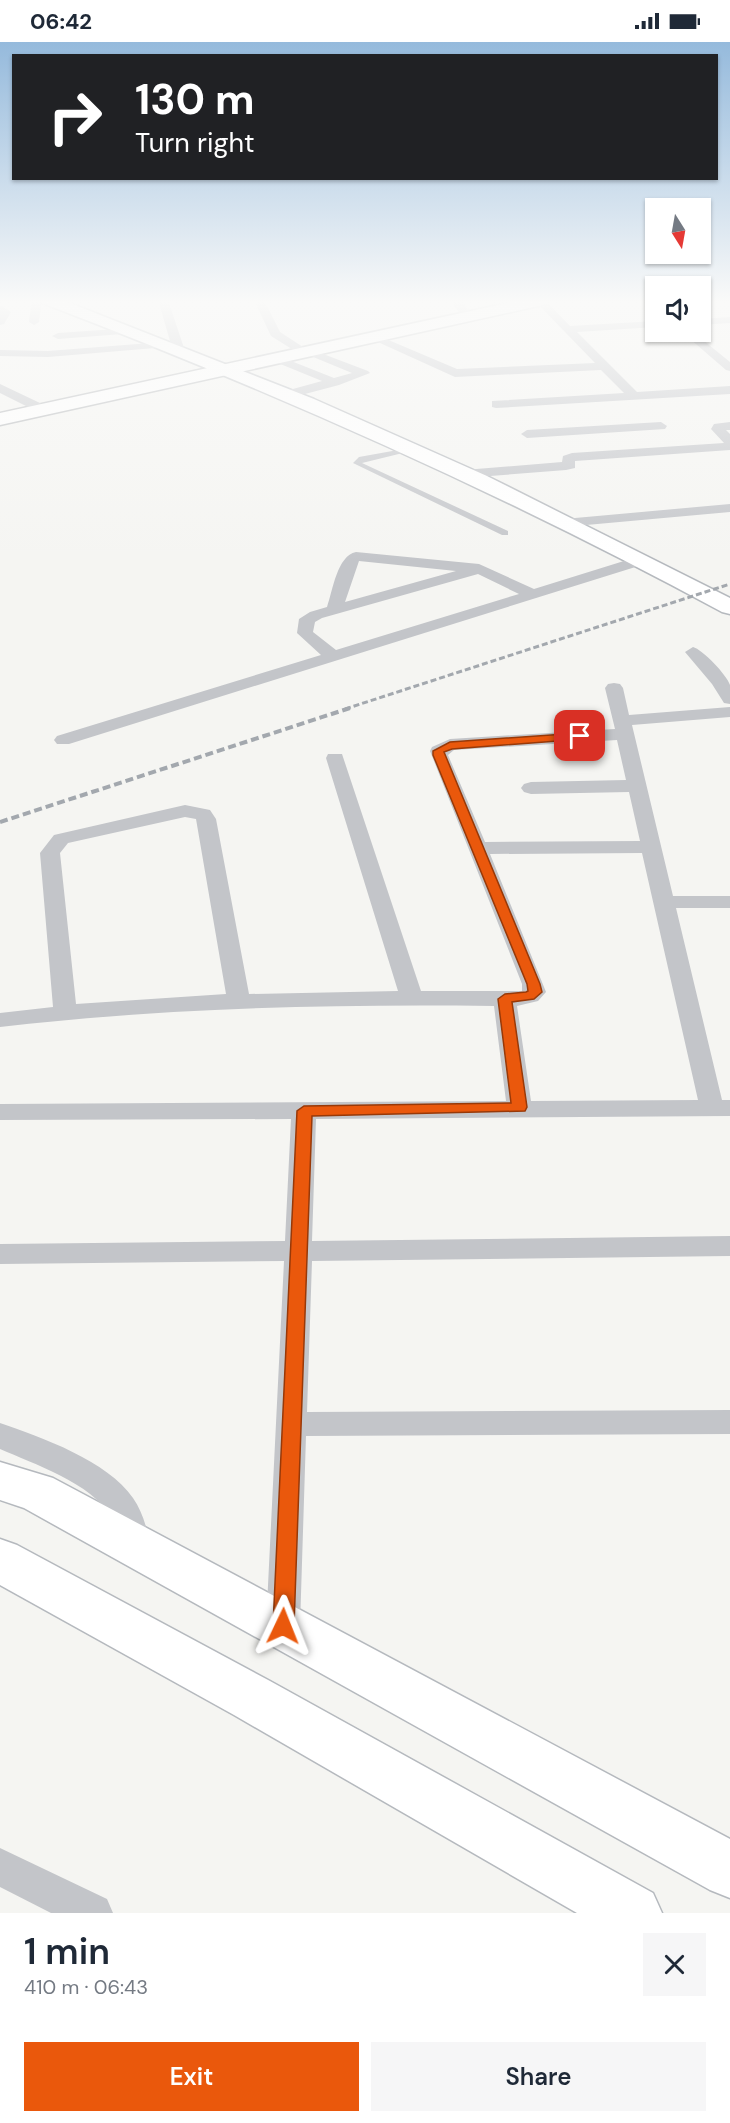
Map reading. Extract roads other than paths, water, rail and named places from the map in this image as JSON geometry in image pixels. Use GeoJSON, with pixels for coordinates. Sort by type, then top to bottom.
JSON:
{"type":"FeatureCollection","features":[{"type":"Feature","properties":{"kind":"main road"},"geometry":{"type":"LineString","coordinates":[[0,414],[130,387]]}},
{"type":"Feature","properties":{"kind":"main road"},"geometry":{"type":"LineString","coordinates":[[0,419],[141,387]]}},
{"type":"Feature","properties":{"kind":"main road"},"geometry":{"type":"LineString","coordinates":[[267,387],[464,474],[730,607]]}},
{"type":"Feature","properties":{"kind":"main road"},"geometry":{"type":"LineString","coordinates":[[0,1481],[37,1492],[730,1870]]}},
{"type":"Feature","properties":{"kind":"main road"},"geometry":{"type":"LineString","coordinates":[[0,1560],[252,1698],[633,1913]]}},
{"type":"Feature","properties":{"kind":"street"},"geometry":{"type":"LineString","coordinates":[[286,395],[315,387]]}},
{"type":"Feature","properties":{"kind":"street"},"geometry":{"type":"LineString","coordinates":[[625,387],[634,396]]}},
{"type":"Feature","properties":{"kind":"street"},"geometry":{"type":"LineString","coordinates":[[0,388],[36,406]]}},
{"type":"Feature","properties":{"kind":"street"},"geometry":{"type":"LineString","coordinates":[[496,404],[730,390]]}},
{"type":"Feature","properties":{"kind":"street"},"geometry":{"type":"LineString","coordinates":[[566,400],[612,454]]}},
{"type":"Feature","properties":{"kind":"street"},"geometry":{"type":"LineString","coordinates":[[527,434],[661,426]]}},
{"type":"Feature","properties":{"kind":"street"},"geometry":{"type":"LineString","coordinates":[[730,426],[717,429],[730,441]]}},
{"type":"Feature","properties":{"kind":"street"},"geometry":{"type":"LineString","coordinates":[[464,474],[570,465],[568,459],[572,457],[730,446]]}},
{"type":"Feature","properties":{"kind":"street"},"geometry":{"type":"LineString","coordinates":[[564,523],[730,508]]}},
{"type":"Feature","properties":{"kind":"street"},"geometry":{"type":"LineString","coordinates":[[334,610],[350,561],[357,556],[479,569],[532,594]]}},
{"type":"Feature","properties":{"kind":"street"},"geometry":{"type":"LineString","coordinates":[[63,740],[640,561]]}},
{"type":"Feature","properties":{"kind":"street"},"geometry":{"type":"LineString","coordinates":[[333,656],[305,633],[304,626],[307,619],[479,569]]}},
{"type":"Feature","properties":{"kind":"street"},"geometry":{"type":"LineString","coordinates":[[693,652],[725,688],[730,699]]}},
{"type":"Feature","properties":{"kind":"street"},"geometry":{"type":"LineString","coordinates":[[0,1112],[304,1111],[519,1107],[721,1108],[665,902],[614,688]]}},
{"type":"Feature","properties":{"kind":"street"},"geometry":{"type":"LineString","coordinates":[[0,1020],[65,1011],[239,1001],[411,997],[505,999],[530,996],[535,992],[533,984],[439,755],[443,747],[622,727],[730,712]]}},
{"type":"Feature","properties":{"kind":"street"},"geometry":{"type":"LineString","coordinates":[[335,758],[411,997]]}},
{"type":"Feature","properties":{"kind":"street"},"geometry":{"type":"LineString","coordinates":[[531,788],[638,786]]}},
{"type":"Feature","properties":{"kind":"street"},"geometry":{"type":"LineString","coordinates":[[65,1011],[50,853],[54,846],[60,839],[81,833],[184,811],[203,814],[206,819],[239,1001]]}},
{"type":"Feature","properties":{"kind":"street"},"geometry":{"type":"LineString","coordinates":[[477,848],[652,847]]}},
{"type":"Feature","properties":{"kind":"street"},"geometry":{"type":"LineString","coordinates":[[665,902],[730,902]]}},
{"type":"Feature","properties":{"kind":"street"},"geometry":{"type":"LineString","coordinates":[[505,999],[519,1107]]}},
{"type":"Feature","properties":{"kind":"street"},"geometry":{"type":"LineString","coordinates":[[283,1626],[304,1111]]}},
{"type":"Feature","properties":{"kind":"street"},"geometry":{"type":"LineString","coordinates":[[0,1254],[730,1246]]}},
{"type":"Feature","properties":{"kind":"street"},"geometry":{"type":"LineString","coordinates":[[291,1424],[730,1422]]}},
{"type":"Feature","properties":{"kind":"street"},"geometry":{"type":"LineString","coordinates":[[0,1437],[59,1461],[99,1484],[123,1508],[135,1546]]}},
{"type":"Feature","properties":{"kind":"street"},"geometry":{"type":"LineString","coordinates":[[0,1867],[93,1913]]}},
{"type":"Feature","properties":{"kind":"lane"},"geometry":{"type":"LineString","coordinates":[[409,450],[362,459],[357,463],[505,532]]}},
{"type":"Feature","properties":{"kind":"railway"},"geometry":{"type":"LineString","coordinates":[[345,709],[730,584]]}},
{"type":"Feature","properties":{"kind":"railway"},"geometry":{"type":"LineString","coordinates":[[0,822],[350,708]]}}]}
